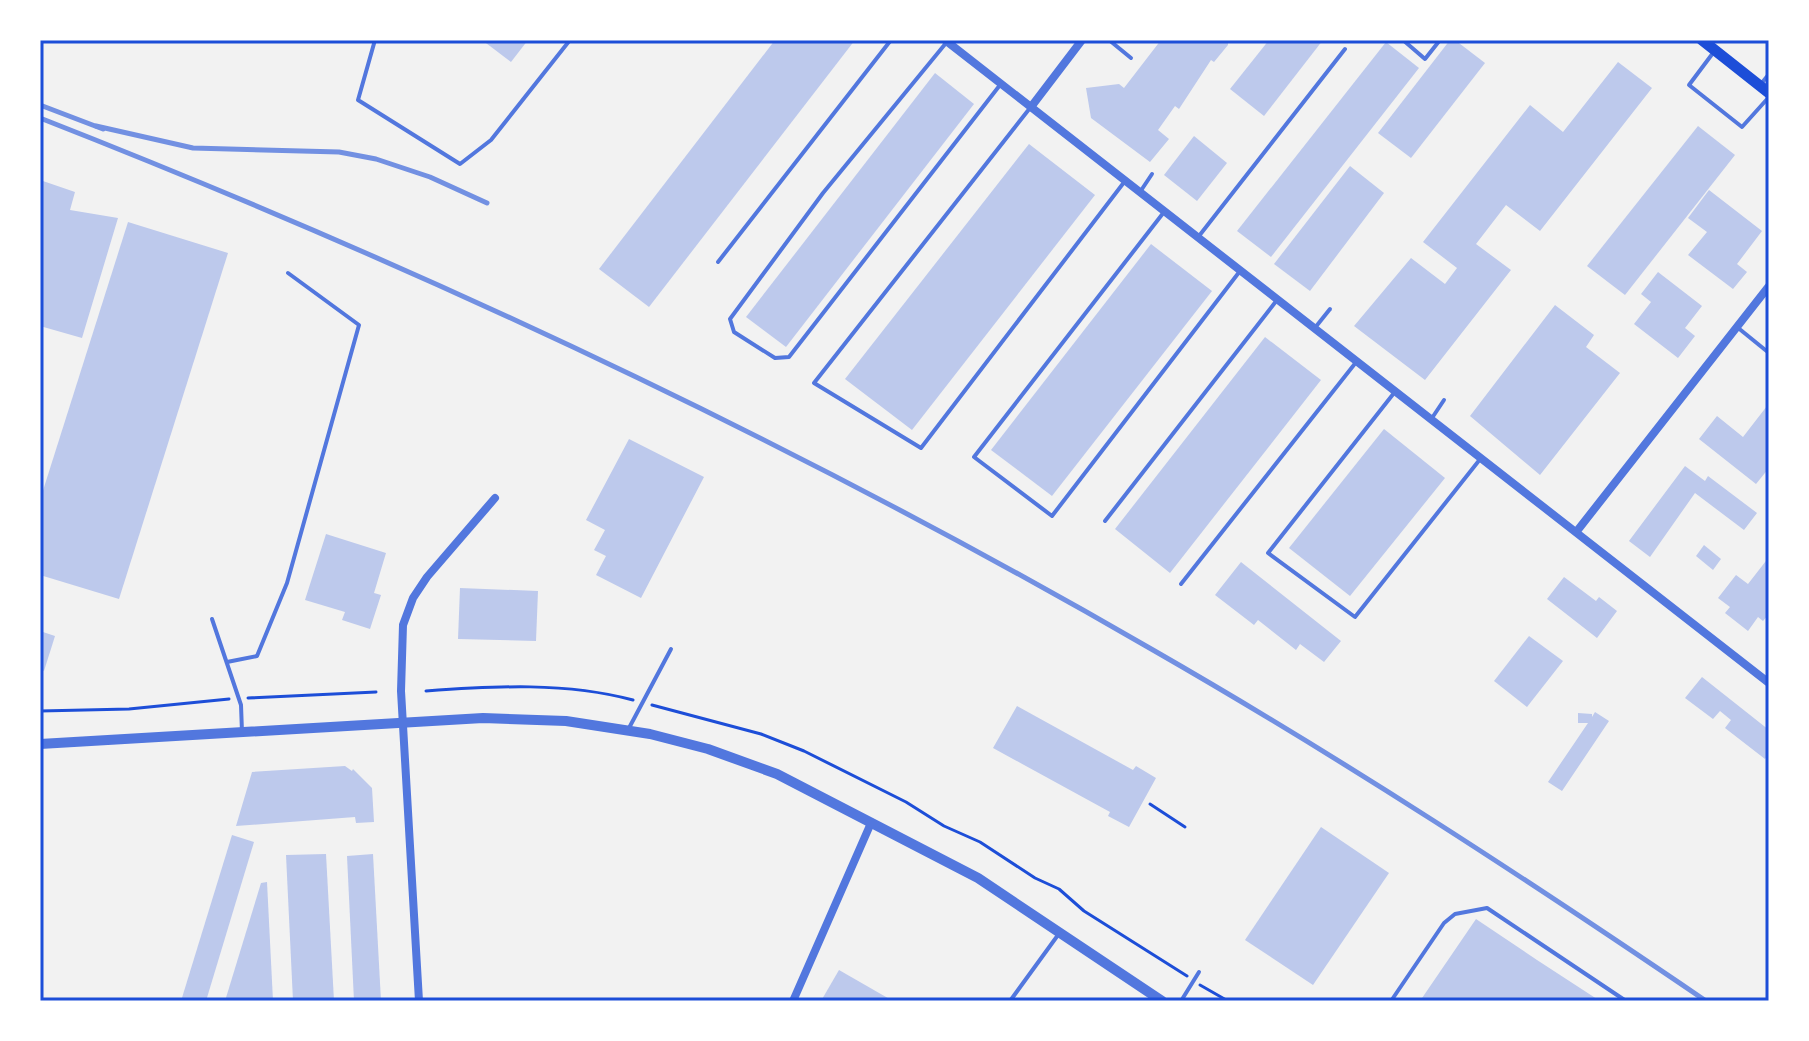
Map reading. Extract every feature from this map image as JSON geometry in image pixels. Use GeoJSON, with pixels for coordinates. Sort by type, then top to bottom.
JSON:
{"type":"FeatureCollection","features":[{"type":"Feature","properties":{"kind":"main road"},"geometry":{"type":"LineString","coordinates":[[1702,40],[1766,92]]}},
{"type":"Feature","properties":{"kind":"street"},"geometry":{"type":"LineString","coordinates":[[1031,107],[1082,40]]}},
{"type":"Feature","properties":{"kind":"street"},"geometry":{"type":"LineString","coordinates":[[946,41],[1769,683]]}},
{"type":"Feature","properties":{"kind":"street"},"geometry":{"type":"LineString","coordinates":[[1577,531],[1769,286]]}},
{"type":"Feature","properties":{"kind":"street"},"geometry":{"type":"LineString","coordinates":[[419,1001],[403,724],[403,625],[413,598],[427,577],[495,498]]}},
{"type":"Feature","properties":{"kind":"street"},"geometry":{"type":"LineString","coordinates":[[40,744],[511,719],[566,721],[627,730],[708,749],[777,774],[978,878],[1162,1001]]}},
{"type":"Feature","properties":{"kind":"street"},"geometry":{"type":"LineString","coordinates":[[793,1001],[871,823]]}},
{"type":"Feature","properties":{"kind":"lane"},"geometry":{"type":"LineString","coordinates":[[375,40],[358,100],[460,164],[491,140],[570,40]]}},
{"type":"Feature","properties":{"kind":"lane"},"geometry":{"type":"LineString","coordinates":[[718,262],[891,40]]}},
{"type":"Feature","properties":{"kind":"lane"},"geometry":{"type":"LineString","coordinates":[[1109,40],[1131,58]]}},
{"type":"Feature","properties":{"kind":"lane"},"geometry":{"type":"LineString","coordinates":[[1403,40],[1425,59],[1440,40]]}},
{"type":"Feature","properties":{"kind":"lane"},"geometry":{"type":"LineString","coordinates":[[946,41],[823,193],[730,319],[734,332],[775,358],[789,357],[1002,83]]}},
{"type":"Feature","properties":{"kind":"lane"},"geometry":{"type":"LineString","coordinates":[[1198,238],[1345,49]]}},
{"type":"Feature","properties":{"kind":"lane"},"geometry":{"type":"LineString","coordinates":[[1715,50],[1689,85],[1742,127],[1766,92],[1769,74]]}},
{"type":"Feature","properties":{"kind":"lane"},"geometry":{"type":"LineString","coordinates":[[1031,107],[814,383],[921,448],[1125,181]]}},
{"type":"Feature","properties":{"kind":"lane"},"geometry":{"type":"LineString","coordinates":[[1139,193],[1152,174]]}},
{"type":"Feature","properties":{"kind":"lane"},"geometry":{"type":"LineString","coordinates":[[1164,212],[974,457],[985,466],[1052,516],[1240,271]]}},
{"type":"Feature","properties":{"kind":"lane"},"geometry":{"type":"LineString","coordinates":[[227,662],[257,656],[287,583],[359,325],[288,273]]}},
{"type":"Feature","properties":{"kind":"lane"},"geometry":{"type":"LineString","coordinates":[[1105,521],[1277,300]]}},
{"type":"Feature","properties":{"kind":"lane"},"geometry":{"type":"LineString","coordinates":[[1314,329],[1330,309]]}},
{"type":"Feature","properties":{"kind":"lane"},"geometry":{"type":"LineString","coordinates":[[1737,327],[1769,353]]}},
{"type":"Feature","properties":{"kind":"lane"},"geometry":{"type":"LineString","coordinates":[[1181,584],[1357,361]]}},
{"type":"Feature","properties":{"kind":"lane"},"geometry":{"type":"LineString","coordinates":[[1395,391],[1268,553],[1355,617],[1481,458]]}},
{"type":"Feature","properties":{"kind":"lane"},"geometry":{"type":"LineString","coordinates":[[1431,419],[1444,400]]}},
{"type":"Feature","properties":{"kind":"lane"},"geometry":{"type":"LineString","coordinates":[[212,619],[239,699],[242,733]]}},
{"type":"Feature","properties":{"kind":"lane"},"geometry":{"type":"LineString","coordinates":[[627,730],[671,649]]}},
{"type":"Feature","properties":{"kind":"lane"},"geometry":{"type":"LineString","coordinates":[[1391,1001],[1444,923],[1455,914],[1472,908],[1487,908],[1504,916],[1626,1001]]}},
{"type":"Feature","properties":{"kind":"lane"},"geometry":{"type":"LineString","coordinates":[[1010,1001],[1060,933]]}},
{"type":"Feature","properties":{"kind":"lane"},"geometry":{"type":"LineString","coordinates":[[1181,1001],[1199,972]]}},
{"type":"Feature","properties":{"kind":"path"},"geometry":{"type":"LineString","coordinates":[[40,711],[129,709],[239,699],[376,692]]}},
{"type":"Feature","properties":{"kind":"path"},"geometry":{"type":"LineString","coordinates":[[1150,804],[1185,827]]}},
{"type":"Feature","properties":{"kind":"building"},"geometry":{"type":"Polygon","coordinates":[[[482,40],[528,40],[511,62],[482,40]]]}},
{"type":"Feature","properties":{"kind":"building"},"geometry":{"type":"Polygon","coordinates":[[[775,40],[855,40],[649,307],[599,269],[775,40]]]}},
{"type":"Feature","properties":{"kind":"building"},"geometry":{"type":"Polygon","coordinates":[[[1161,40],[1228,40],[1228,45],[1214,62],[1211,60],[1179,109],[1175,106],[1158,130],[1169,139],[1150,162],[1091,118],[1086,88],[1119,84],[1124,88],[1161,40]]]}},
{"type":"Feature","properties":{"kind":"building"},"geometry":{"type":"Polygon","coordinates":[[[1269,40],[1323,40],[1264,116],[1230,89],[1269,40]]]}},
{"type":"Feature","properties":{"kind":"building"},"geometry":{"type":"Polygon","coordinates":[[[1450,40],[1455,40],[1485,63],[1411,158],[1378,133],[1450,40]]]}},
{"type":"Feature","properties":{"kind":"building"},"geometry":{"type":"Polygon","coordinates":[[[1386,42],[1419,68],[1271,257],[1237,231],[1386,42]]]}},
{"type":"Feature","properties":{"kind":"building"},"geometry":{"type":"Polygon","coordinates":[[[1618,62],[1652,88],[1540,231],[1506,205],[1476,244],[1511,270],[1425,380],[1354,326],[1411,258],[1445,284],[1457,268],[1423,242],[1530,105],[1563,132],[1618,62]]]}},
{"type":"Feature","properties":{"kind":"building"},"geometry":{"type":"Polygon","coordinates":[[[935,73],[974,104],[786,347],[746,317],[935,73]]]}},
{"type":"Feature","properties":{"kind":"building"},"geometry":{"type":"Polygon","coordinates":[[[1698,126],[1735,155],[1625,295],[1587,266],[1698,126]]]}},
{"type":"Feature","properties":{"kind":"building"},"geometry":{"type":"Polygon","coordinates":[[[1194,136],[1227,163],[1197,201],[1164,175],[1194,136]]]}},
{"type":"Feature","properties":{"kind":"building"},"geometry":{"type":"Polygon","coordinates":[[[1029,144],[1095,195],[912,430],[845,379],[1029,144]]]}},
{"type":"Feature","properties":{"kind":"building"},"geometry":{"type":"Polygon","coordinates":[[[1350,166],[1384,193],[1310,291],[1274,264],[1350,166]]]}},
{"type":"Feature","properties":{"kind":"building"},"geometry":{"type":"Polygon","coordinates":[[[40,180],[75,192],[70,210],[118,218],[82,338],[40,326],[40,180]]]}},
{"type":"Feature","properties":{"kind":"building"},"geometry":{"type":"Polygon","coordinates":[[[1709,190],[1762,231],[1737,264],[1747,272],[1733,289],[1688,255],[1707,232],[1688,218],[1709,190]]]}},
{"type":"Feature","properties":{"kind":"building"},"geometry":{"type":"Polygon","coordinates":[[[128,222],[228,253],[119,599],[40,575],[40,500],[128,222]]]}},
{"type":"Feature","properties":{"kind":"building"},"geometry":{"type":"Polygon","coordinates":[[[1151,244],[1212,291],[1052,496],[991,450],[1151,244]]]}},
{"type":"Feature","properties":{"kind":"building"},"geometry":{"type":"Polygon","coordinates":[[[1658,272],[1702,306],[1685,328],[1695,336],[1678,358],[1634,324],[1651,302],[1641,294],[1658,272]]]}},
{"type":"Feature","properties":{"kind":"building"},"geometry":{"type":"Polygon","coordinates":[[[1555,305],[1594,335],[1586,347],[1620,373],[1540,475],[1470,416],[1555,305]]]}},
{"type":"Feature","properties":{"kind":"building"},"geometry":{"type":"Polygon","coordinates":[[[1265,337],[1321,380],[1170,573],[1115,529],[1265,337]]]}},
{"type":"Feature","properties":{"kind":"building"},"geometry":{"type":"Polygon","coordinates":[[[1767,406],[1769,468],[1756,484],[1699,439],[1717,416],[1743,437],[1767,406]]]}},
{"type":"Feature","properties":{"kind":"building"},"geometry":{"type":"Polygon","coordinates":[[[1384,429],[1445,478],[1350,596],[1289,548],[1384,429]]]}},
{"type":"Feature","properties":{"kind":"building"},"geometry":{"type":"Polygon","coordinates":[[[629,439],[704,477],[641,598],[596,575],[606,556],[594,550],[605,530],[586,520],[629,439]]]}},
{"type":"Feature","properties":{"kind":"building"},"geometry":{"type":"Polygon","coordinates":[[[1685,466],[1705,481],[1708,476],[1757,513],[1744,530],[1695,493],[1650,557],[1629,541],[1685,466]]]}},
{"type":"Feature","properties":{"kind":"building"},"geometry":{"type":"Polygon","coordinates":[[[326,534],[386,553],[374,593],[381,595],[370,629],[342,620],[345,612],[305,600],[326,534]]]}},
{"type":"Feature","properties":{"kind":"building"},"geometry":{"type":"Polygon","coordinates":[[[1704,545],[1721,559],[1713,570],[1696,556],[1704,545]]]}},
{"type":"Feature","properties":{"kind":"building"},"geometry":{"type":"Polygon","coordinates":[[[1769,557],[1769,614],[1763,621],[1758,617],[1748,631],[1725,613],[1730,607],[1718,598],[1736,575],[1748,584],[1769,557]]]}},
{"type":"Feature","properties":{"kind":"building"},"geometry":{"type":"Polygon","coordinates":[[[1241,562],[1341,641],[1324,662],[1300,644],[1296,650],[1258,620],[1254,625],[1215,595],[1241,562]]]}},
{"type":"Feature","properties":{"kind":"building"},"geometry":{"type":"Polygon","coordinates":[[[1564,577],[1596,601],[1599,597],[1617,611],[1597,638],[1547,599],[1564,577]]]}},
{"type":"Feature","properties":{"kind":"building"},"geometry":{"type":"Polygon","coordinates":[[[460,588],[538,591],[536,641],[458,639],[460,588]]]}},
{"type":"Feature","properties":{"kind":"building"},"geometry":{"type":"Polygon","coordinates":[[[40,631],[55,636],[44,671],[40,669],[40,631]]]}},
{"type":"Feature","properties":{"kind":"building"},"geometry":{"type":"Polygon","coordinates":[[[1529,636],[1563,661],[1527,707],[1494,681],[1529,636]]]}},
{"type":"Feature","properties":{"kind":"building"},"geometry":{"type":"Polygon","coordinates":[[[1702,677],[1769,730],[1769,754],[1765,759],[1725,728],[1731,720],[1720,711],[1713,719],[1685,698],[1702,677]]]}},
{"type":"Feature","properties":{"kind":"building"},"geometry":{"type":"Polygon","coordinates":[[[1017,706],[1133,770],[1136,766],[1156,778],[1129,827],[1108,816],[1110,812],[993,748],[1017,706]]]}},
{"type":"Feature","properties":{"kind":"building"},"geometry":{"type":"Polygon","coordinates":[[[1595,712],[1609,721],[1562,791],[1548,782],[1588,723],[1578,723],[1578,713],[1592,714],[1592,717],[1595,712]]]}},
{"type":"Feature","properties":{"kind":"building"},"geometry":{"type":"Polygon","coordinates":[[[345,766],[353,769],[372,788],[374,822],[356,823],[355,817],[236,826],[252,772],[345,766]]]}},
{"type":"Feature","properties":{"kind":"building"},"geometry":{"type":"Polygon","coordinates":[[[1321,827],[1389,873],[1313,985],[1245,940],[1321,827]]]}},
{"type":"Feature","properties":{"kind":"building"},"geometry":{"type":"Polygon","coordinates":[[[232,835],[254,842],[206,1001],[181,1001],[232,835]]]}},
{"type":"Feature","properties":{"kind":"building"},"geometry":{"type":"Polygon","coordinates":[[[326,854],[334,1001],[293,1001],[286,855],[326,854]]]}},
{"type":"Feature","properties":{"kind":"building"},"geometry":{"type":"Polygon","coordinates":[[[373,854],[381,1001],[354,1001],[347,856],[373,854]]]}},
{"type":"Feature","properties":{"kind":"building"},"geometry":{"type":"Polygon","coordinates":[[[267,882],[273,1001],[225,1001],[261,883],[267,882]]]}},
{"type":"Feature","properties":{"kind":"building"},"geometry":{"type":"Polygon","coordinates":[[[1476,919],[1537,960],[1600,1001],[1420,1001],[1476,919]]]}},
{"type":"Feature","properties":{"kind":"building"},"geometry":{"type":"Polygon","coordinates":[[[839,970],[893,1001],[821,1001],[839,970]]]}},
{"type":"Feature","properties":{"kind":"railway"},"geometry":{"type":"LineString","coordinates":[[40,105],[103,129]]}},
{"type":"Feature","properties":{"kind":"railway"},"geometry":{"type":"LineString","coordinates":[[40,118],[183,175],[467,298],[607,363],[883,501],[1019,574],[1294,734],[1502,865],[1706,1001]]}},
{"type":"Feature","properties":{"kind":"railway"},"geometry":{"type":"LineString","coordinates":[[96,126],[193,148],[339,152],[376,159],[430,177],[487,203]]}}]}
